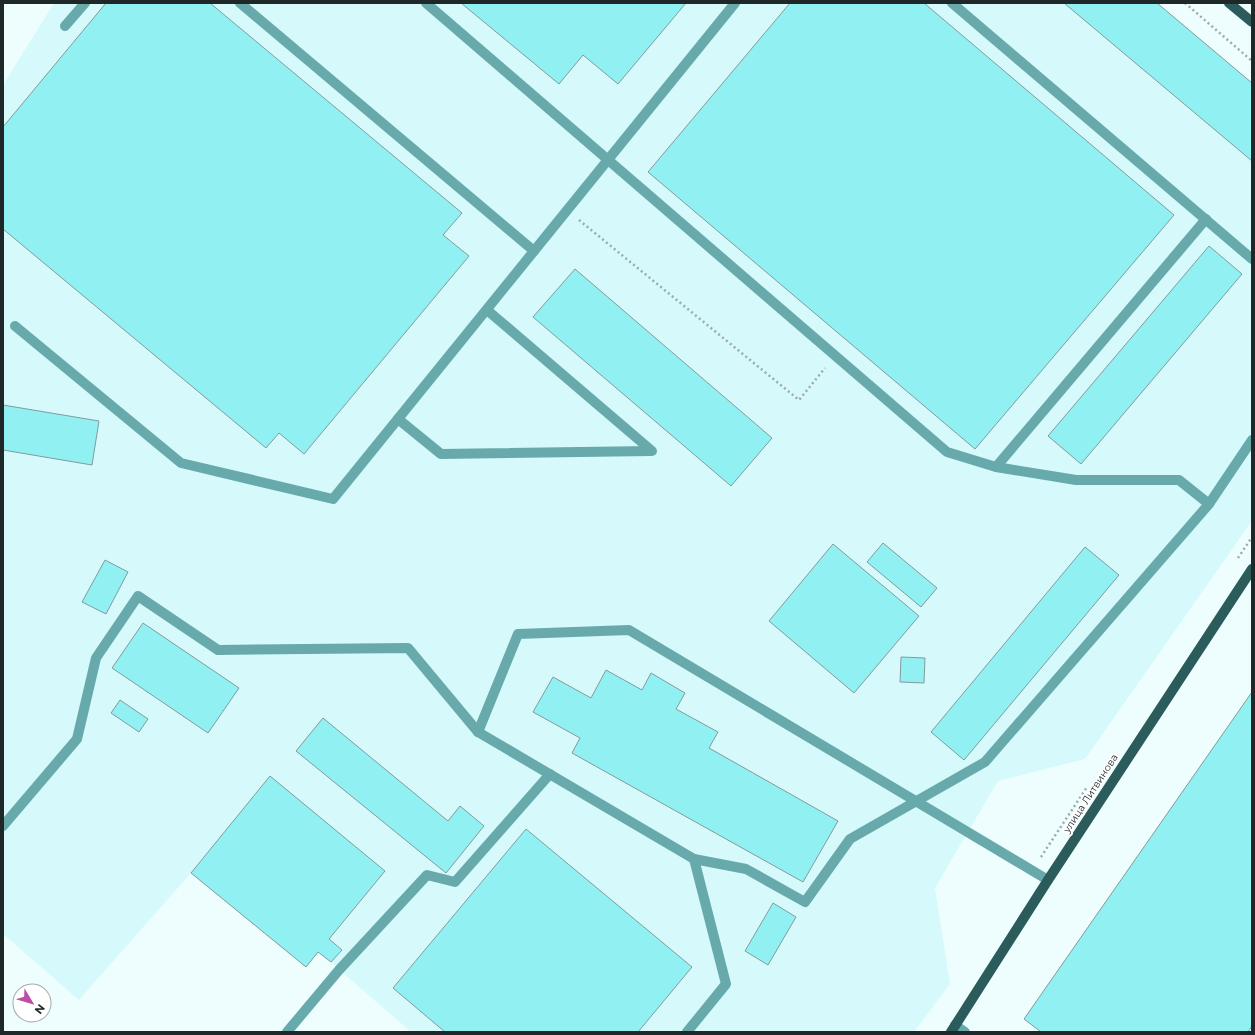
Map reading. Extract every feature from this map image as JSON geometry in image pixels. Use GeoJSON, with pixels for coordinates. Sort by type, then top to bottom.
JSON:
{"type":"FeatureCollection","features":[{"type":"Feature","properties":{"kind":"main road"},"geometry":{"type":"LineString","coordinates":[[1229,3],[1252,22]]}},
{"type":"Feature","properties":{"kind":"main road","name":"улица Литвинова"},"geometry":{"type":"LineString","coordinates":[[953,1029],[1048,880],[1252,569]]}},
{"type":"Feature","properties":{"kind":"lane"},"geometry":{"type":"LineString","coordinates":[[65,26],[85,3]]}},
{"type":"Feature","properties":{"kind":"lane"},"geometry":{"type":"LineString","coordinates":[[240,3],[534,251]]}},
{"type":"Feature","properties":{"kind":"lane"},"geometry":{"type":"LineString","coordinates":[[426,3],[609,159],[947,452],[996,467],[1076,480],[1179,480],[1210,504]]}},
{"type":"Feature","properties":{"kind":"lane"},"geometry":{"type":"LineString","coordinates":[[15,326],[181,463],[333,499],[735,3]]}},
{"type":"Feature","properties":{"kind":"lane"},"geometry":{"type":"LineString","coordinates":[[952,3],[1252,259]]}},
{"type":"Feature","properties":{"kind":"lane"},"geometry":{"type":"LineString","coordinates":[[996,467],[1206,219]]}},
{"type":"Feature","properties":{"kind":"lane"},"geometry":{"type":"LineString","coordinates":[[398,419],[441,454],[652,451],[487,310]]}},
{"type":"Feature","properties":{"kind":"lane"},"geometry":{"type":"LineString","coordinates":[[3,826],[77,739],[96,658],[138,596],[218,650],[408,648],[478,732],[694,859],[746,869],[804,902],[850,839],[985,762],[1210,504],[1252,440]]}},
{"type":"Feature","properties":{"kind":"lane"},"geometry":{"type":"LineString","coordinates":[[478,732],[518,634],[629,630],[1048,880]]}},
{"type":"Feature","properties":{"kind":"lane"},"geometry":{"type":"LineString","coordinates":[[287,1032],[340,970],[427,875],[455,882],[550,774]]}},
{"type":"Feature","properties":{"kind":"lane"},"geometry":{"type":"LineString","coordinates":[[687,1032],[726,984],[694,859]]}},
{"type":"Feature","properties":{"kind":"lane"},"geometry":{"type":"LineString","coordinates":[[953,1029],[965,1032]]}},
{"type":"Feature","properties":{"kind":"path"},"geometry":{"type":"LineString","coordinates":[[1185,3],[1252,61]]}},
{"type":"Feature","properties":{"kind":"path"},"geometry":{"type":"LineString","coordinates":[[567,210],[799,400],[836,355]]}},
{"type":"Feature","properties":{"kind":"shaded area"},"geometry":{"type":"Polygon","coordinates":[[[54,3],[1157,3],[1252,83],[1252,521],[1085,759],[998,781],[935,888],[950,984],[914,1032],[411,1032],[319,952],[306,967],[191,873],[79,1000],[3,934],[3,85],[54,3]]]}},
{"type":"Feature","properties":{"kind":"building"},"geometry":{"type":"Polygon","coordinates":[[[106,3],[210,3],[462,213],[443,235],[469,256],[304,454],[279,433],[266,448],[3,229],[3,127],[106,3]]]}},
{"type":"Feature","properties":{"kind":"building"},"geometry":{"type":"Polygon","coordinates":[[[461,3],[686,3],[618,84],[583,55],[559,84],[461,3]]]}},
{"type":"Feature","properties":{"kind":"building"},"geometry":{"type":"Polygon","coordinates":[[[790,3],[924,3],[1174,215],[975,449],[648,172],[790,3]]]}},
{"type":"Feature","properties":{"kind":"building"},"geometry":{"type":"Polygon","coordinates":[[[1064,3],[1157,3],[1252,83],[1252,161],[1064,3]]]}},
{"type":"Feature","properties":{"kind":"building"},"geometry":{"type":"Polygon","coordinates":[[[1209,246],[1242,274],[1081,464],[1048,436],[1209,246]]]}},
{"type":"Feature","properties":{"kind":"building"},"geometry":{"type":"Polygon","coordinates":[[[575,269],[772,438],[731,486],[533,317],[575,269]]]}},
{"type":"Feature","properties":{"kind":"building"},"geometry":{"type":"Polygon","coordinates":[[[3,405],[99,421],[92,465],[3,450],[3,405]]]}},
{"type":"Feature","properties":{"kind":"building"},"geometry":{"type":"Polygon","coordinates":[[[883,543],[937,588],[921,607],[867,562],[883,543]]]}},
{"type":"Feature","properties":{"kind":"building"},"geometry":{"type":"Polygon","coordinates":[[[833,544],[919,616],[854,693],[769,621],[833,544]]]}},
{"type":"Feature","properties":{"kind":"building"},"geometry":{"type":"Polygon","coordinates":[[[1085,547],[1119,575],[964,760],[931,732],[1085,547]]]}},
{"type":"Feature","properties":{"kind":"building"},"geometry":{"type":"Polygon","coordinates":[[[105,560],[128,572],[106,614],[82,602],[105,560]]]}},
{"type":"Feature","properties":{"kind":"building"},"geometry":{"type":"Polygon","coordinates":[[[143,623],[239,688],[208,733],[112,668],[143,623]]]}},
{"type":"Feature","properties":{"kind":"building"},"geometry":{"type":"Polygon","coordinates":[[[901,657],[925,658],[924,683],[900,682],[901,657]]]}},
{"type":"Feature","properties":{"kind":"building"},"geometry":{"type":"Polygon","coordinates":[[[606,670],[642,690],[651,673],[685,693],[676,709],[718,732],[709,748],[838,821],[803,882],[572,753],[580,738],[533,712],[553,677],[591,698],[606,670]]]}},
{"type":"Feature","properties":{"kind":"building"},"geometry":{"type":"Polygon","coordinates":[[[1252,692],[1252,1026],[1248,1032],[1041,1032],[1024,1019],[1252,692]]]}},
{"type":"Feature","properties":{"kind":"building"},"geometry":{"type":"Polygon","coordinates":[[[120,700],[148,719],[139,732],[111,713],[120,700]]]}},
{"type":"Feature","properties":{"kind":"building"},"geometry":{"type":"Polygon","coordinates":[[[323,718],[448,821],[460,806],[484,826],[446,873],[296,751],[323,718]]]}},
{"type":"Feature","properties":{"kind":"building"},"geometry":{"type":"Polygon","coordinates":[[[270,776],[385,871],[329,939],[342,950],[331,962],[318,952],[306,967],[191,873],[270,776]]]}},
{"type":"Feature","properties":{"kind":"building"},"geometry":{"type":"Polygon","coordinates":[[[526,829],[692,967],[638,1032],[445,1032],[393,988],[526,829]]]}},
{"type":"Feature","properties":{"kind":"building"},"geometry":{"type":"Polygon","coordinates":[[[773,903],[796,917],[768,965],[745,951],[773,903]]]}}]}
